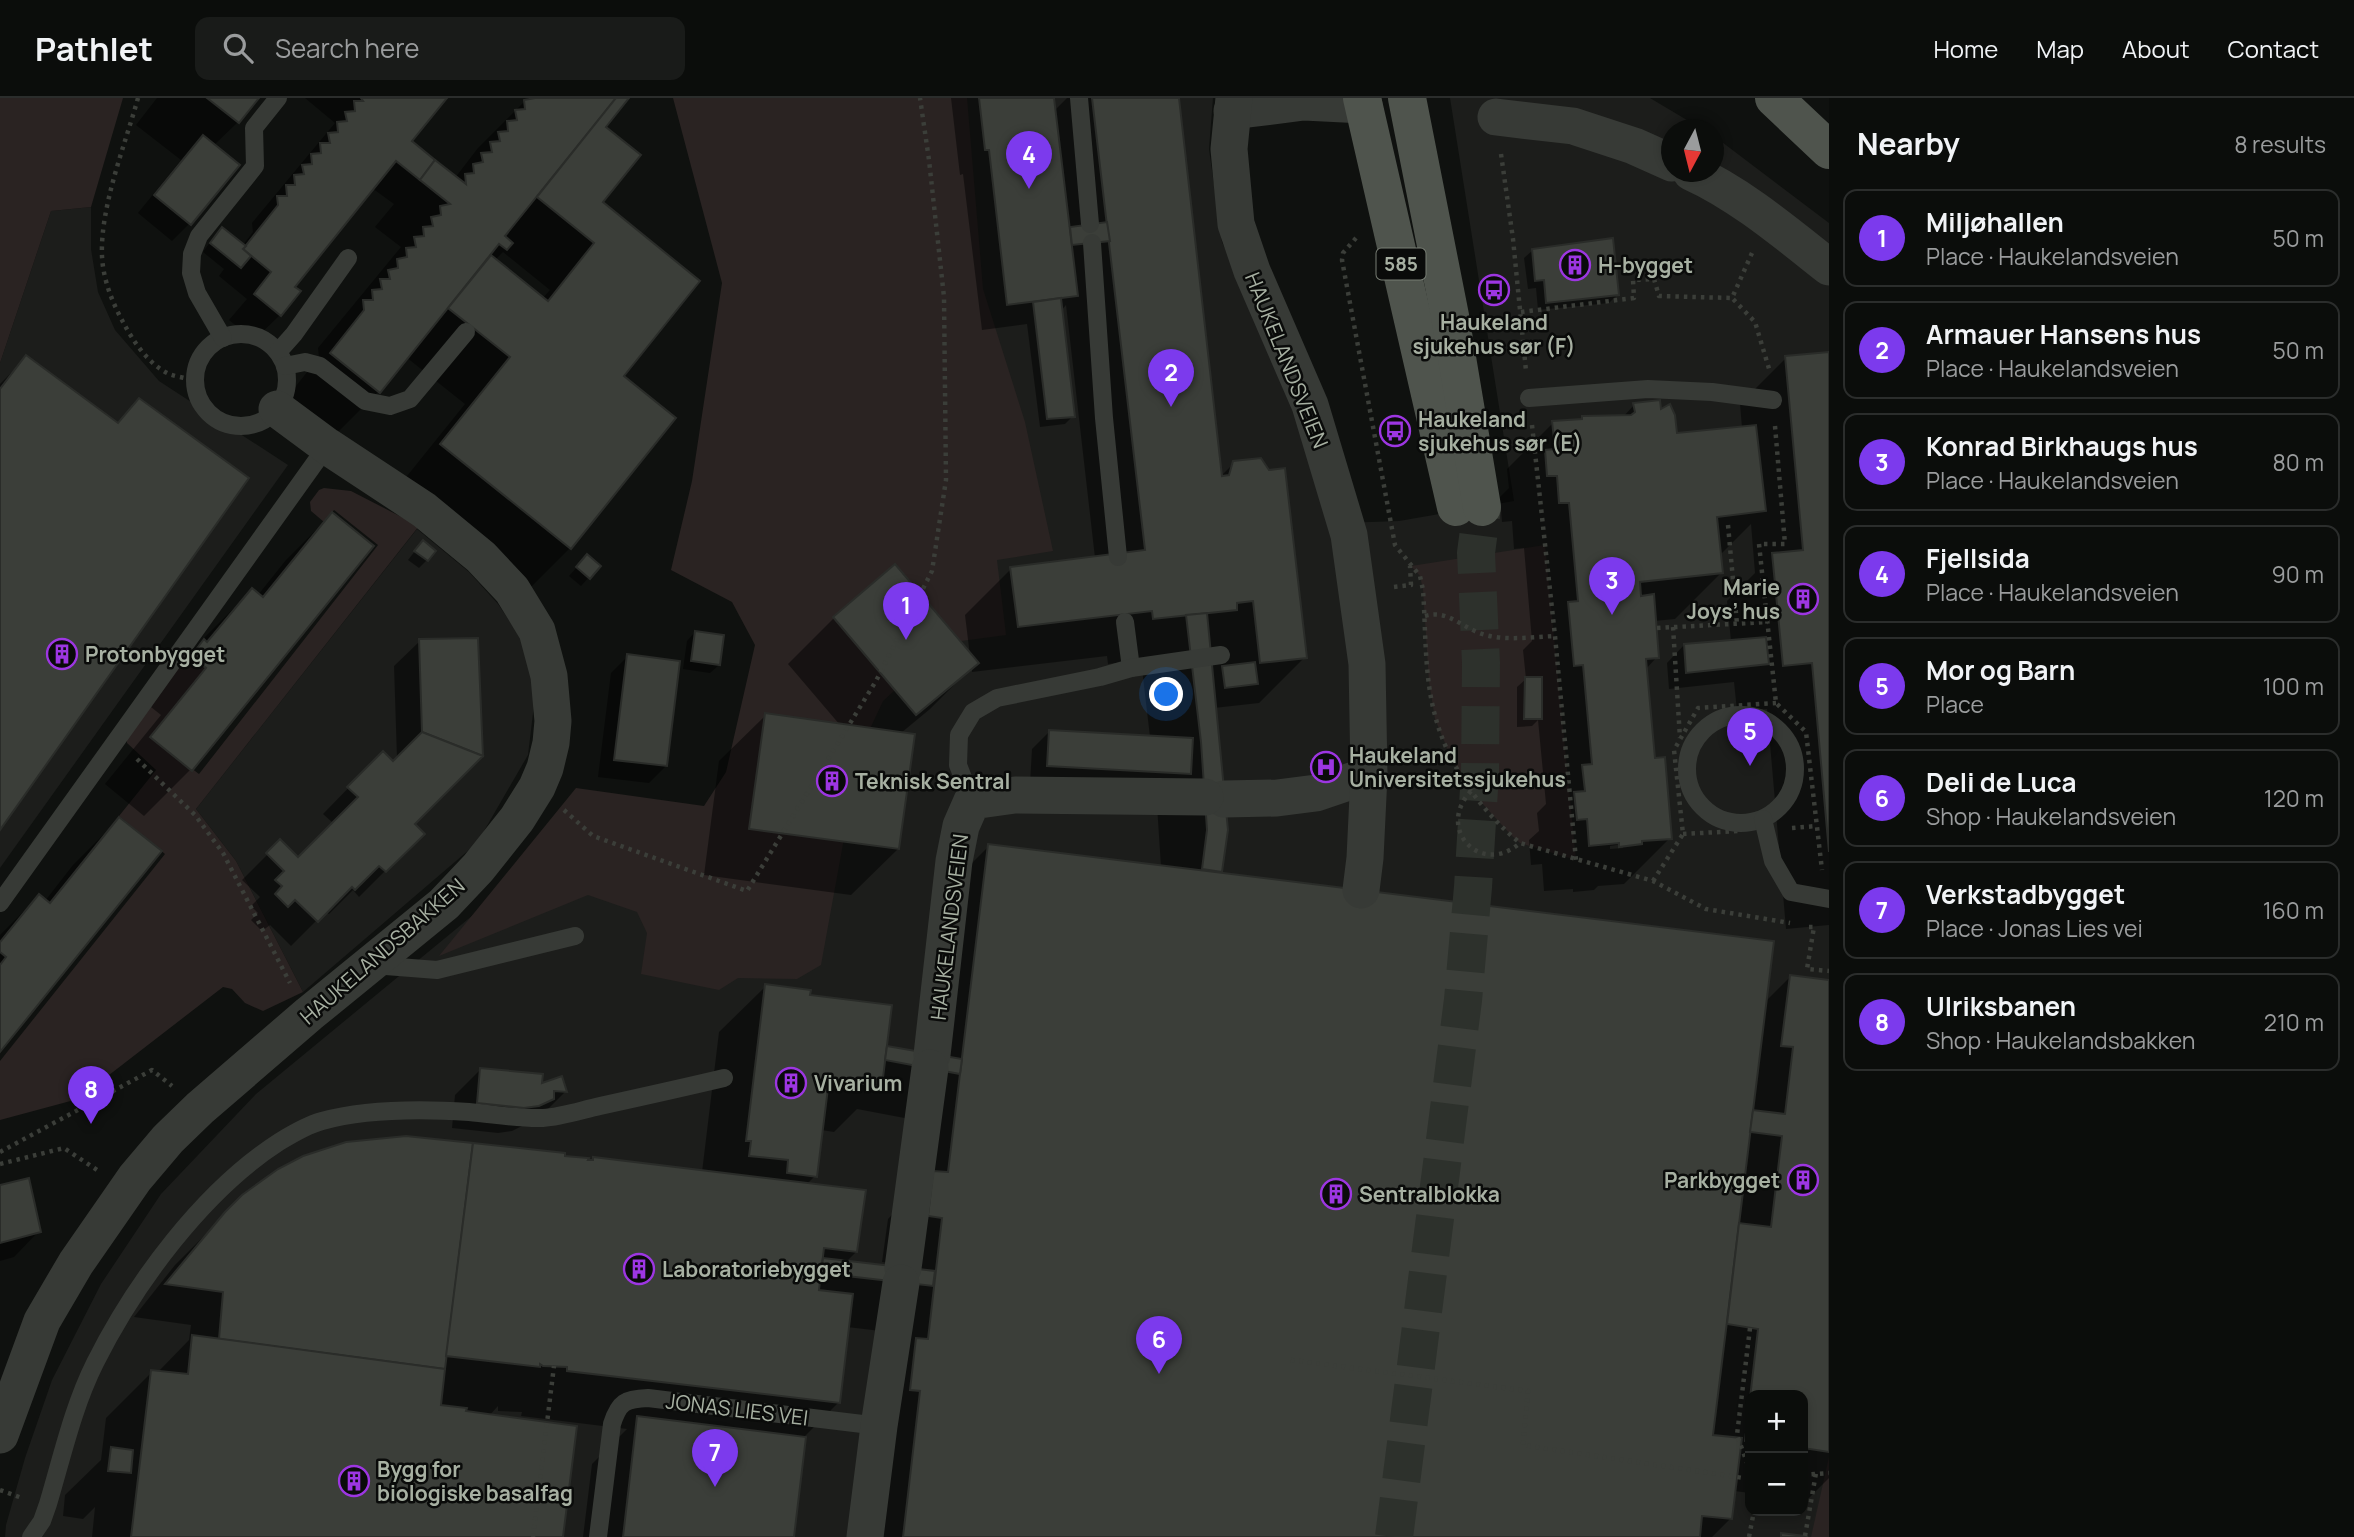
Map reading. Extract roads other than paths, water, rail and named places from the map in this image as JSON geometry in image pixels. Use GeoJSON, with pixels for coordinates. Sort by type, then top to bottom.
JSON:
{"type":"FeatureCollection","features":[{"type":"Feature","properties":{"kind":"main road","name":"HAUKELANDSVEIEN"},"geometry":{"type":"LineString","coordinates":[[1363,101],[1469,507],[1450,316],[1407,98]]}},
{"type":"Feature","properties":{"kind":"main road"},"geometry":{"type":"LineString","coordinates":[[1773,100],[1829,150]]}},
{"type":"Feature","properties":{"kind":"street","name":"HAUKELANDSVEIEN"},"geometry":{"type":"LineString","coordinates":[[1361,890],[1366,858],[1369,775],[1367,664],[1349,535],[1310,405],[1252,271],[1236,224],[1229,149],[1236,102],[1363,101]]}},
{"type":"Feature","properties":{"kind":"street"},"geometry":{"type":"LineString","coordinates":[[1496,117],[1573,126],[1634,146],[1661,158]]}},
{"type":"Feature","properties":{"kind":"street"},"geometry":{"type":"LineString","coordinates":[[1712,182],[1772,223],[1829,267]]}},
{"type":"Feature","properties":{"kind":"street","name":"HAUKELANDSBAKKEN"},"geometry":{"type":"LineString","coordinates":[[0,1435],[42,1321],[76,1263],[127,1189],[168,1139],[200,1108],[309,1014],[444,904],[478,868],[517,819],[537,787],[545,768],[553,721],[550,676],[537,631],[512,590],[481,557],[424,510],[327,446],[277,409]]}},
{"type":"Feature","properties":{"kind":"street"},"geometry":{"type":"LineString","coordinates":[[972,801],[1015,794],[1277,798],[1316,793],[1369,775]]}},
{"type":"Feature","properties":{"kind":"street","name":"HAUKELANDSVEIEN"},"geometry":{"type":"LineString","coordinates":[[879,1426],[931,1062],[954,861],[961,826],[972,801]]}},
{"type":"Feature","properties":{"kind":"street"},"geometry":{"type":"LineString","coordinates":[[866,1537],[879,1426]]}},
{"type":"Feature","properties":{"kind":"lane"},"geometry":{"type":"LineString","coordinates":[[223,338],[197,293],[191,272],[192,254],[199,236],[255,166],[254,128],[278,98]]}},
{"type":"Feature","properties":{"kind":"lane"},"geometry":{"type":"LineString","coordinates":[[1079,98],[1090,224]]}},
{"type":"Feature","properties":{"kind":"lane"},"geometry":{"type":"LineString","coordinates":[[1092,243],[1104,418],[1118,557]]}},
{"type":"Feature","properties":{"kind":"lane"},"geometry":{"type":"LineString","coordinates":[[281,359],[294,334],[348,258]]}},
{"type":"Feature","properties":{"kind":"lane"},"geometry":{"type":"LineString","coordinates":[[281,359],[320,366],[365,401],[390,406],[410,399],[466,332]]}},
{"type":"Feature","properties":{"kind":"lane"},"geometry":{"type":"LineString","coordinates":[[253,336],[267,342],[281,359],[287,381],[285,396],[277,409],[266,419],[252,425],[222,423],[209,414],[200,402],[195,372],[210,346],[223,338],[253,336]]}},
{"type":"Feature","properties":{"kind":"lane"},"geometry":{"type":"LineString","coordinates":[[1529,398],[1648,389],[1712,392],[1773,400]]}},
{"type":"Feature","properties":{"kind":"lane"},"geometry":{"type":"LineString","coordinates":[[0,903],[327,446]]}},
{"type":"Feature","properties":{"kind":"lane"},"geometry":{"type":"LineString","coordinates":[[1125,622],[1131,668]]}},
{"type":"Feature","properties":{"kind":"lane"},"geometry":{"type":"LineString","coordinates":[[972,801],[958,765],[959,735],[973,712],[998,698],[1131,668],[1221,655]]}},
{"type":"Feature","properties":{"kind":"lane"},"geometry":{"type":"LineString","coordinates":[[1747,715],[1764,720],[1779,730],[1789,744],[1795,761],[1795,779],[1789,796],[1778,810],[1763,819],[1745,824],[1727,822],[1698,803],[1689,786],[1687,768],[1690,751],[1699,735],[1713,723],[1729,716],[1747,715]]}},
{"type":"Feature","properties":{"kind":"lane"},"geometry":{"type":"LineString","coordinates":[[1763,819],[1773,861],[1791,892],[1829,899]]}},
{"type":"Feature","properties":{"kind":"lane"},"geometry":{"type":"LineString","coordinates":[[370,965],[437,971],[575,936]]}},
{"type":"Feature","properties":{"kind":"lane"},"geometry":{"type":"LineString","coordinates":[[31,1537],[42,1521],[48,1504],[79,1399],[94,1364],[125,1310],[151,1270],[205,1205],[234,1177],[293,1133],[318,1122],[345,1115],[466,1112],[544,1118],[724,1079]]}},
{"type":"Feature","properties":{"kind":"lane","name":"JONAS LIES VEI"},"geometry":{"type":"LineString","coordinates":[[598,1537],[612,1424],[617,1408],[629,1399],[648,1398],[879,1426]]}},
{"type":"Feature","properties":{"kind":"tunnel"},"geometry":{"type":"LineString","coordinates":[[1394,1537],[1463,1000],[1473,887],[1480,773],[1481,663],[1476,553],[1482,507]]}},
{"type":"Feature","properties":{"kind":"place","name":"Fjellsida"},"geometry":{"type":"Point","coordinates":[1029,189]}},
{"type":"Feature","properties":{"kind":"place","name":"H-bygget"},"geometry":{"type":"Point","coordinates":[1575,265]}},
{"type":"Feature","properties":{"kind":"place","name":"Haukeland sjukehus sør (F)"},"geometry":{"type":"Point","coordinates":[1494,290]}},
{"type":"Feature","properties":{"kind":"place","name":"Armauer Hansens hus"},"geometry":{"type":"Point","coordinates":[1171,407]}},
{"type":"Feature","properties":{"kind":"place","name":"Haukeland sjukehus sør (E)"},"geometry":{"type":"Point","coordinates":[1395,431]}},
{"type":"Feature","properties":{"kind":"place","name":"Marie Joys’ hus"},"geometry":{"type":"Point","coordinates":[1803,599]}},
{"type":"Feature","properties":{"kind":"place","name":"Konrad Birkhaugs hus"},"geometry":{"type":"Point","coordinates":[1612,615]}},
{"type":"Feature","properties":{"kind":"place","name":"Miljøhallen"},"geometry":{"type":"Point","coordinates":[906,640]}},
{"type":"Feature","properties":{"kind":"place","name":"Protonbygget"},"geometry":{"type":"Point","coordinates":[62,654]}},
{"type":"Feature","properties":{"kind":"place","name":"Mor og Barn"},"geometry":{"type":"Point","coordinates":[1750,766]}},
{"type":"Feature","properties":{"kind":"place","name":"Haukeland Universitetssjukehus"},"geometry":{"type":"Point","coordinates":[1326,767]}},
{"type":"Feature","properties":{"kind":"place","name":"Teknisk Sentral"},"geometry":{"type":"Point","coordinates":[832,781]}},
{"type":"Feature","properties":{"kind":"place","name":"Vivarium"},"geometry":{"type":"Point","coordinates":[791,1083]}},
{"type":"Feature","properties":{"kind":"place","name":"Ulriksbanen"},"geometry":{"type":"Point","coordinates":[91,1124]}},
{"type":"Feature","properties":{"kind":"place","name":"Parkbygget"},"geometry":{"type":"Point","coordinates":[1803,1180]}},
{"type":"Feature","properties":{"kind":"place","name":"Sentralblokka"},"geometry":{"type":"Point","coordinates":[1336,1194]}},
{"type":"Feature","properties":{"kind":"place","name":"Laboratoriebygget"},"geometry":{"type":"Point","coordinates":[639,1269]}},
{"type":"Feature","properties":{"kind":"place","name":"Deli de Luca"},"geometry":{"type":"Point","coordinates":[1159,1374]}},
{"type":"Feature","properties":{"kind":"place","name":"Bygg for biologiske basalfag"},"geometry":{"type":"Point","coordinates":[354,1481]}},
{"type":"Feature","properties":{"kind":"place","name":"Verkstadbygget"},"geometry":{"type":"Point","coordinates":[715,1487]}}]}
